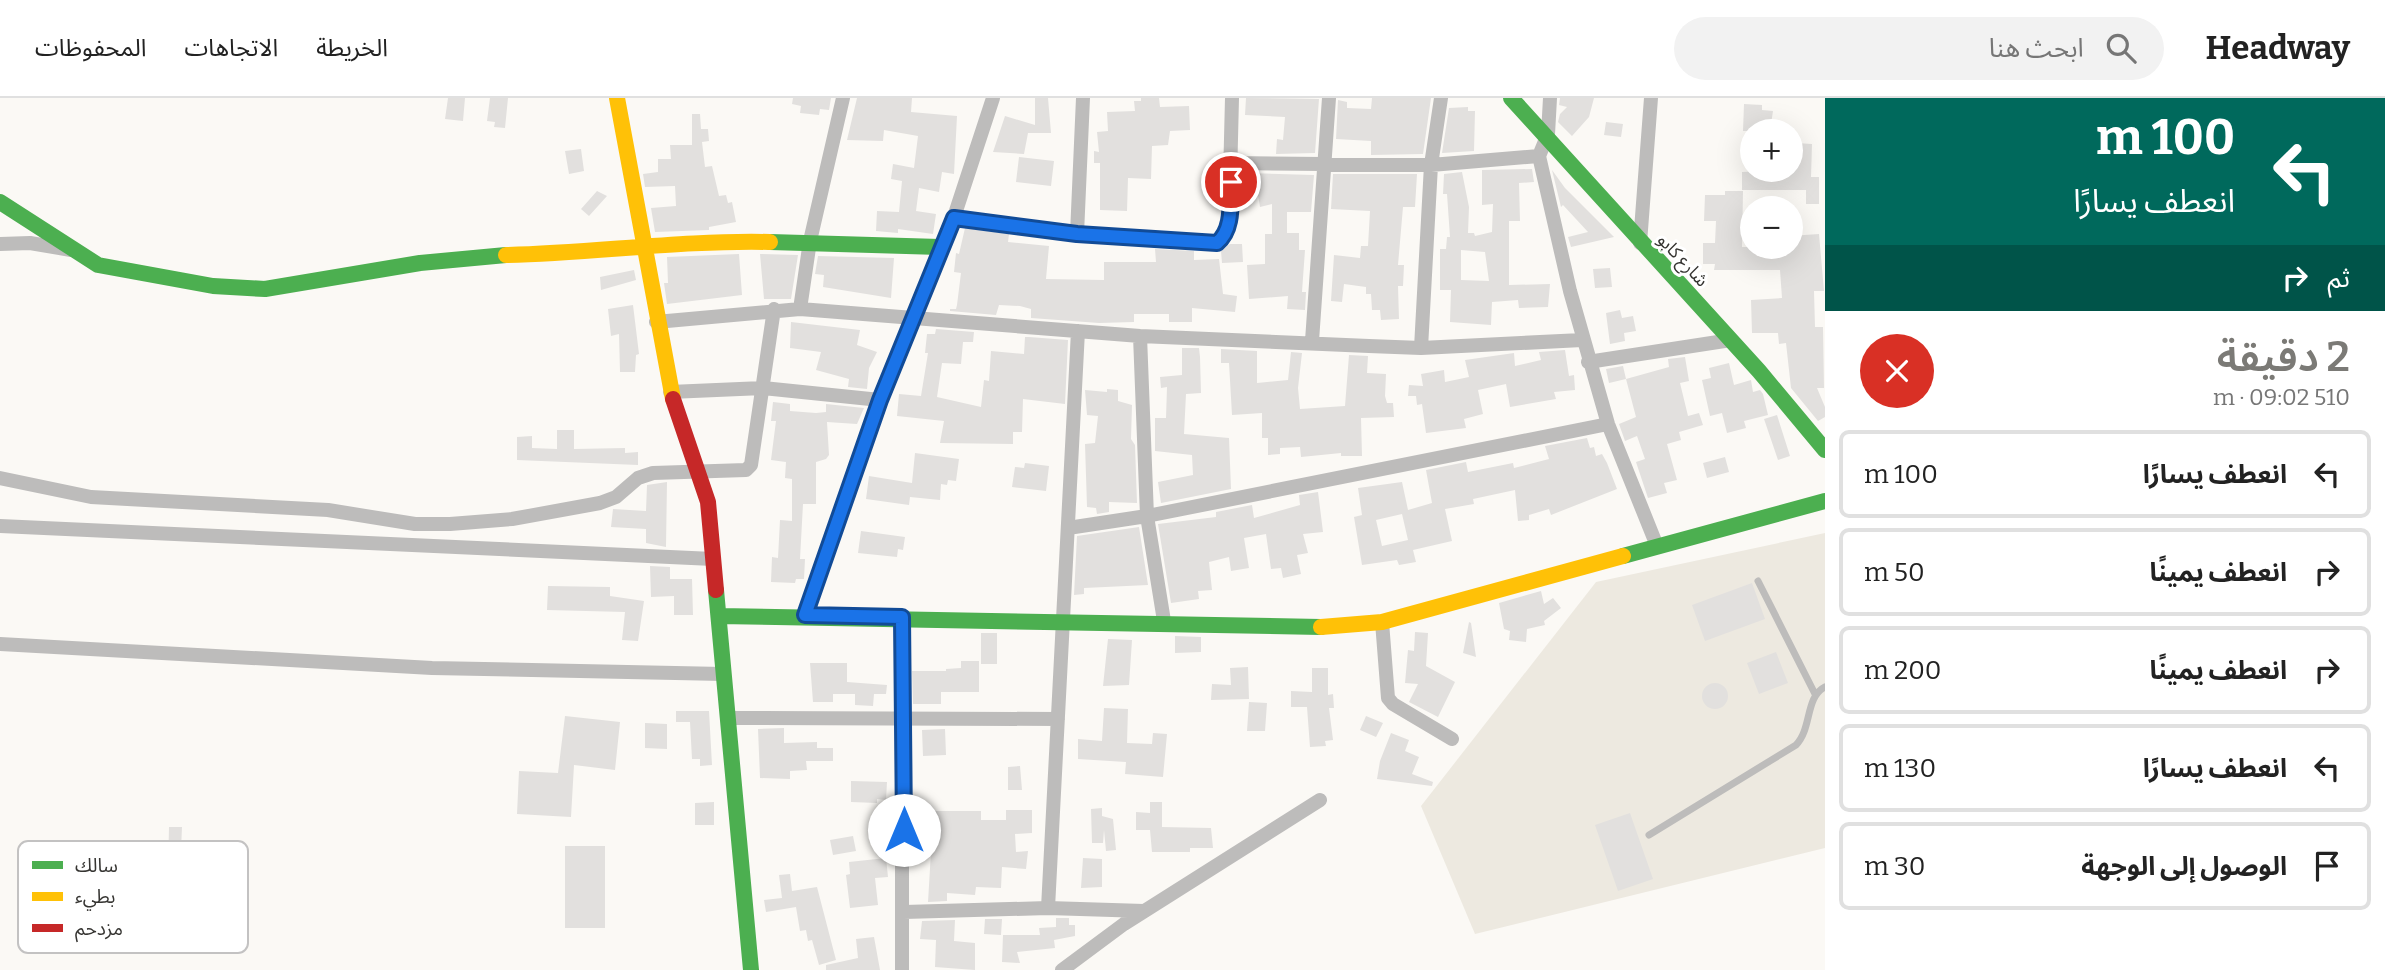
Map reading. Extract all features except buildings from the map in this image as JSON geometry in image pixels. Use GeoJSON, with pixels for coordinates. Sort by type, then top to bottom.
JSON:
{"type":"FeatureCollection","features":[{"type":"Feature","properties":{"kind":"street"},"geometry":{"type":"LineString","coordinates":[[617,98],[670,393],[708,502],[751,970]]}},
{"type":"Feature","properties":{"kind":"street"},"geometry":{"type":"LineString","coordinates":[[800,309],[810,242],[843,98]]}},
{"type":"Feature","properties":{"kind":"street"},"geometry":{"type":"LineString","coordinates":[[805,615],[880,400],[954,218],[993,98]]}},
{"type":"Feature","properties":{"kind":"street"},"geometry":{"type":"LineString","coordinates":[[1077,234],[1083,98]]}},
{"type":"Feature","properties":{"kind":"street"},"geometry":{"type":"LineString","coordinates":[[954,218],[1077,234],[1217,243],[1225,236],[1229,220],[1232,98]]}},
{"type":"Feature","properties":{"kind":"street"},"geometry":{"type":"LineString","coordinates":[[1312,341],[1329,98]]}},
{"type":"Feature","properties":{"kind":"street"},"geometry":{"type":"LineString","coordinates":[[1422,348],[1432,165],[1441,98]]}},
{"type":"Feature","properties":{"kind":"street","name":"شارع كابو"},"geometry":{"type":"LineString","coordinates":[[1511,98],[1548,134],[1640,243],[1778,391],[1825,450]]}},
{"type":"Feature","properties":{"kind":"street"},"geometry":{"type":"LineString","coordinates":[[1550,98],[1548,134],[1539,156],[1582,340],[1608,424],[1657,546]]}},
{"type":"Feature","properties":{"kind":"street"},"geometry":{"type":"LineString","coordinates":[[1640,243],[1651,98]]}},
{"type":"Feature","properties":{"kind":"street"},"geometry":{"type":"LineString","coordinates":[[1231,163],[1432,165],[1539,156]]}},
{"type":"Feature","properties":{"kind":"street"},"geometry":{"type":"LineString","coordinates":[[0,202],[98,265],[213,286],[265,289],[420,263],[498,256],[565,254],[642,245],[810,242],[940,247]]}},
{"type":"Feature","properties":{"kind":"street"},"geometry":{"type":"LineString","coordinates":[[0,244],[30,243],[76,251]]}},
{"type":"Feature","properties":{"kind":"street"},"geometry":{"type":"LineString","coordinates":[[656,322],[774,309],[800,309],[1140,336],[1312,341],[1422,348],[1582,340]]}},
{"type":"Feature","properties":{"kind":"street"},"geometry":{"type":"LineString","coordinates":[[0,478],[91,497],[328,510],[415,524],[512,519],[600,503],[616,497],[638,478],[653,472],[746,470],[751,466],[774,309]]}},
{"type":"Feature","properties":{"kind":"street"},"geometry":{"type":"LineString","coordinates":[[1048,908],[1078,331]]}},
{"type":"Feature","properties":{"kind":"street"},"geometry":{"type":"LineString","coordinates":[[1140,336],[1147,516],[1164,621]]}},
{"type":"Feature","properties":{"kind":"street"},"geometry":{"type":"LineString","coordinates":[[1588,362],[1731,341]]}},
{"type":"Feature","properties":{"kind":"street"},"geometry":{"type":"LineString","coordinates":[[670,393],[763,388],[880,400]]}},
{"type":"Feature","properties":{"kind":"street"},"geometry":{"type":"LineString","coordinates":[[1068,528],[1147,516],[1608,424]]}},
{"type":"Feature","properties":{"kind":"street"},"geometry":{"type":"LineString","coordinates":[[719,616],[1164,621],[1299,628],[1382,622],[1825,501]]}},
{"type":"Feature","properties":{"kind":"street"},"geometry":{"type":"LineString","coordinates":[[0,526],[713,559]]}},
{"type":"Feature","properties":{"kind":"street"},"geometry":{"type":"LineString","coordinates":[[902,617],[902,970]]}},
{"type":"Feature","properties":{"kind":"street"},"geometry":{"type":"LineString","coordinates":[[1382,622],[1388,698],[1393,704],[1452,739]]}},
{"type":"Feature","properties":{"kind":"street"},"geometry":{"type":"LineString","coordinates":[[0,644],[432,668],[723,674]]}},
{"type":"Feature","properties":{"kind":"street"},"geometry":{"type":"LineString","coordinates":[[728,718],[903,721],[1058,719]]}},
{"type":"Feature","properties":{"kind":"street"},"geometry":{"type":"LineString","coordinates":[[1062,970],[1145,911],[1320,800]]}},
{"type":"Feature","properties":{"kind":"street"},"geometry":{"type":"LineString","coordinates":[[904,912],[1048,908],[1145,911]]}},
{"type":"Feature","properties":{"kind":"lane"},"geometry":{"type":"LineString","coordinates":[[1758,581],[1815,694]]}},
{"type":"Feature","properties":{"kind":"lane"},"geometry":{"type":"LineString","coordinates":[[1649,835],[1796,745],[1805,732],[1815,694],[1825,687]]}},
{"type":"Feature","properties":{"kind":"shaded area"},"geometry":{"type":"Polygon","coordinates":[[[1825,533],[1825,848],[1475,934],[1421,806],[1596,582],[1825,533]]]}},
{"type":"Feature","properties":{"kind":"traffic: fast"},"geometry":{"type":"LineString","coordinates":[[1511,98],[1759,371],[1825,450]]}},
{"type":"Feature","properties":{"kind":"traffic: fast"},"geometry":{"type":"LineString","coordinates":[[0,202],[98,265],[213,286],[265,289],[420,263],[506,255]]}},
{"type":"Feature","properties":{"kind":"traffic: fast"},"geometry":{"type":"LineString","coordinates":[[770,242],[940,247]]}},
{"type":"Feature","properties":{"kind":"traffic: fast"},"geometry":{"type":"LineString","coordinates":[[1623,556],[1825,501]]}},
{"type":"Feature","properties":{"kind":"traffic: fast"},"geometry":{"type":"LineString","coordinates":[[716,590],[751,970]]}},
{"type":"Feature","properties":{"kind":"traffic: fast"},"geometry":{"type":"LineString","coordinates":[[719,616],[1321,627]]}},
{"type":"Feature","properties":{"kind":"traffic: slow"},"geometry":{"type":"LineString","coordinates":[[617,98],[673,399]]}},
{"type":"Feature","properties":{"kind":"traffic: slow"},"geometry":{"type":"LineString","coordinates":[[506,255],[704,243],[770,242]]}},
{"type":"Feature","properties":{"kind":"traffic: slow"},"geometry":{"type":"LineString","coordinates":[[1321,627],[1382,622],[1623,556]]}},
{"type":"Feature","properties":{"kind":"traffic: jam"},"geometry":{"type":"LineString","coordinates":[[673,399],[708,502],[716,590]]}},
{"type":"Feature","properties":{"kind":"route"},"geometry":{"type":"LineString","coordinates":[[904,830],[902,617],[805,615],[880,400],[954,218],[1077,234],[1217,243],[1225,236],[1229,220],[1231,182]]}}]}
